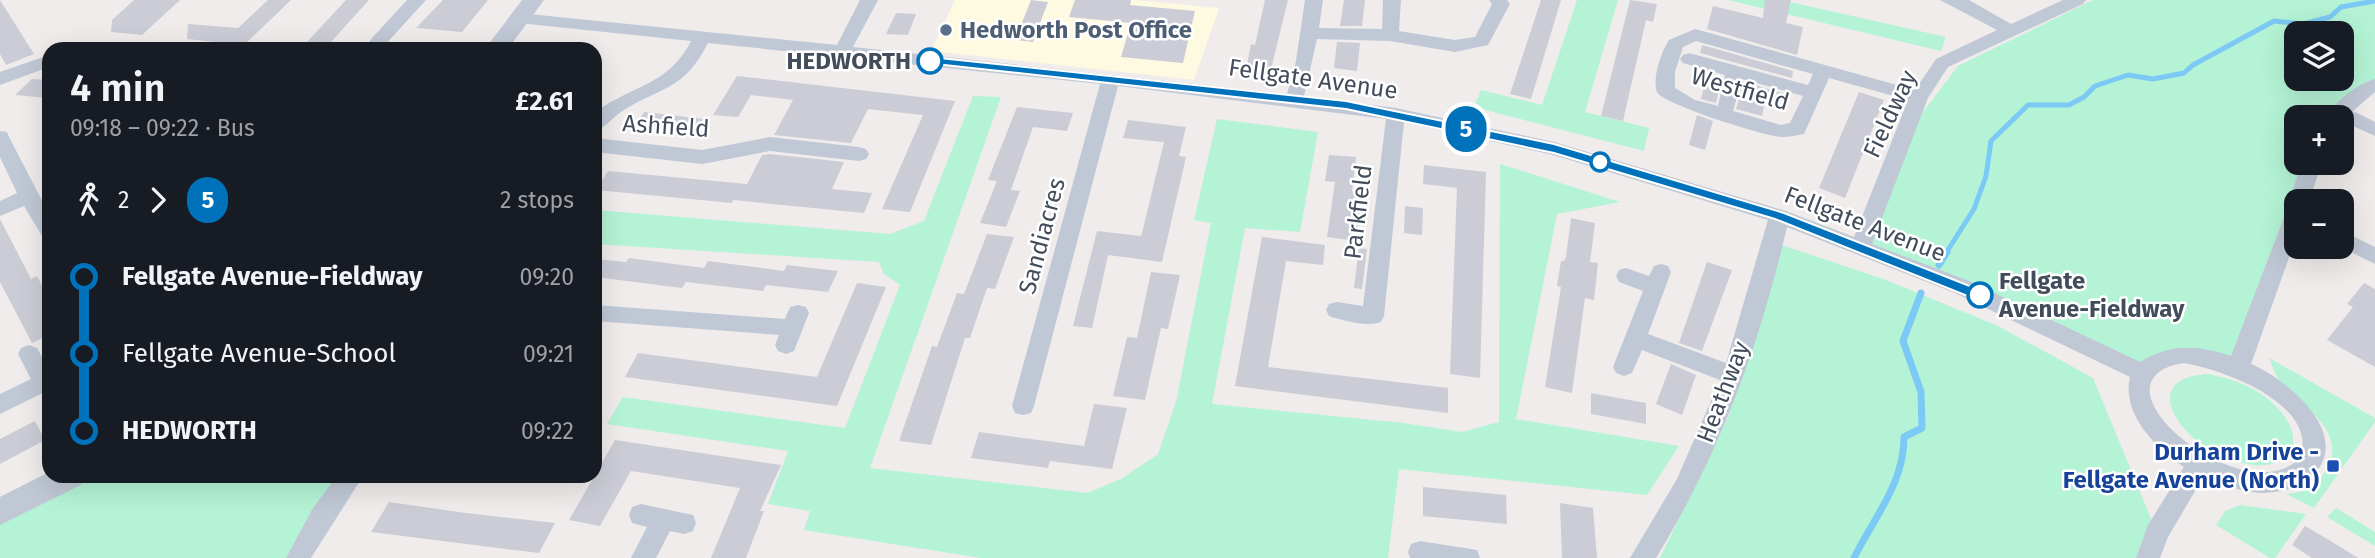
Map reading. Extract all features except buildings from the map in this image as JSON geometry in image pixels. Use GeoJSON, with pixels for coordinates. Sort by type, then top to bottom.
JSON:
{"type":"FeatureCollection","features":[{"type":"Feature","properties":{"kind":"street"},"geometry":{"type":"LineString","coordinates":[[379,42],[416,0]]}},
{"type":"Feature","properties":{"kind":"street"},"geometry":{"type":"LineString","coordinates":[[501,42],[533,0]]}},
{"type":"Feature","properties":{"kind":"street"},"geometry":{"type":"LineString","coordinates":[[842,52],[869,0]]}},
{"type":"Feature","properties":{"kind":"street"},"geometry":{"type":"LineString","coordinates":[[1294,100],[1314,0]]}},
{"type":"Feature","properties":{"kind":"street"},"geometry":{"type":"LineString","coordinates":[[1390,35],[1392,0]]}},
{"type":"Feature","properties":{"kind":"street"},"geometry":{"type":"LineString","coordinates":[[1309,33],[1390,35],[1455,46],[1482,41],[1501,4],[1498,0]]}},
{"type":"Feature","properties":{"kind":"street"},"geometry":{"type":"LineString","coordinates":[[1949,0],[1963,4],[2011,31]]}},
{"type":"Feature","properties":{"kind":"street","name":"Fieldway"},"geometry":{"type":"LineString","coordinates":[[1860,247],[1919,97],[1942,64],[2077,0]]}},
{"type":"Feature","properties":{"kind":"street","name":"Fellgate Avenue"},"geometry":{"type":"LineString","coordinates":[[519,18],[1111,79],[1396,114],[1554,149],[1779,216],[1962,287],[2142,373]]}},
{"type":"Feature","properties":{"kind":"street","name":"Westfield"},"geometry":{"type":"LineString","coordinates":[[1824,70],[1797,129],[1781,131],[1688,104],[1666,90],[1666,72],[1675,44],[1695,35],[1824,70],[1919,97]]}},
{"type":"Feature","properties":{"kind":"street"},"geometry":{"type":"LineString","coordinates":[[602,116],[677,75],[690,61],[703,36]]}},
{"type":"Feature","properties":{"kind":"street","name":"Westfield"},"geometry":{"type":"LineString","coordinates":[[1689,59],[1814,93]]}},
{"type":"Feature","properties":{"kind":"street"},"geometry":{"type":"LineString","coordinates":[[0,79],[42,64]]}},
{"type":"Feature","properties":{"kind":"street","name":"Westfield"},"geometry":{"type":"LineString","coordinates":[[1727,106],[1735,71]]}},
{"type":"Feature","properties":{"kind":"street","name":"Sandiacres"},"geometry":{"type":"LineString","coordinates":[[1023,406],[1111,79]]}},
{"type":"Feature","properties":{"kind":"street"},"geometry":{"type":"LineString","coordinates":[[2348,105],[2364,90],[2375,85]]}},
{"type":"Feature","properties":{"kind":"street","name":"Parkfield"},"geometry":{"type":"LineString","coordinates":[[1337,310],[1371,323],[1396,114]]}},
{"type":"Feature","properties":{"kind":"street"},"geometry":{"type":"LineString","coordinates":[[2354,122],[2375,130]]}},
{"type":"Feature","properties":{"kind":"street"},"geometry":{"type":"LineString","coordinates":[[0,137],[28,197],[42,220]]}},
{"type":"Feature","properties":{"kind":"street","name":"Ashfield"},"geometry":{"type":"LineString","coordinates":[[602,146],[702,157],[771,144],[859,153]]}},
{"type":"Feature","properties":{"kind":"street"},"geometry":{"type":"LineString","coordinates":[[0,209],[28,197]]}},
{"type":"Feature","properties":{"kind":"street","name":"Heathway"},"geometry":{"type":"LineString","coordinates":[[1642,558],[1691,476],[1732,375],[1764,275],[1779,216]]}},
{"type":"Feature","properties":{"kind":"street"},"geometry":{"type":"LineString","coordinates":[[2239,367],[2249,333],[2284,244]]}},
{"type":"Feature","properties":{"kind":"street"},"geometry":{"type":"LineString","coordinates":[[2354,245],[2375,256]]}},
{"type":"Feature","properties":{"kind":"street"},"geometry":{"type":"LineString","coordinates":[[1624,367],[1659,280],[1626,276]]}},
{"type":"Feature","properties":{"kind":"street"},"geometry":{"type":"LineString","coordinates":[[602,314],[792,329]]}},
{"type":"Feature","properties":{"kind":"street"},"geometry":{"type":"LineString","coordinates":[[1635,338],[1732,375]]}},
{"type":"Feature","properties":{"kind":"street"},"geometry":{"type":"LineString","coordinates":[[29,354],[42,375]]}},
{"type":"Feature","properties":{"kind":"street"},"geometry":{"type":"LineString","coordinates":[[2185,354],[2206,356],[2239,367],[2292,403],[2305,421],[2313,439],[2314,455],[2306,469],[2293,478],[2273,482],[2250,481],[2224,475],[2178,450],[2148,418],[2140,401],[2138,386],[2142,373],[2159,360],[2185,354]]}},
{"type":"Feature","properties":{"kind":"street"},"geometry":{"type":"LineString","coordinates":[[0,405],[42,383]]}},
{"type":"Feature","properties":{"kind":"street"},"geometry":{"type":"LineString","coordinates":[[2148,558],[2157,533],[2199,463]]}},
{"type":"Feature","properties":{"kind":"street"},"geometry":{"type":"LineString","coordinates":[[0,512],[56,483]]}},
{"type":"Feature","properties":{"kind":"street"},"geometry":{"type":"LineString","coordinates":[[298,558],[322,516],[346,483]]}},
{"type":"Feature","properties":{"kind":"street"},"geometry":{"type":"LineString","coordinates":[[643,558],[663,519]]}},
{"type":"Feature","properties":{"kind":"street"},"geometry":{"type":"LineString","coordinates":[[1420,552],[1468,558]]}},
{"type":"Feature","properties":{"kind":"shaded area"},"geometry":{"type":"Polygon","coordinates":[[[955,0],[1134,0],[1219,8],[1194,80],[931,51],[955,0]]]}},
{"type":"Feature","properties":{"kind":"green space"},"geometry":{"type":"Polygon","coordinates":[[[1577,0],[1618,0],[1585,112],[1649,128],[1644,151],[1474,107],[1481,90],[1542,105],[1577,0]]]}},
{"type":"Feature","properties":{"kind":"green space"},"geometry":{"type":"Polygon","coordinates":[[[1728,0],[1781,0],[1946,37],[1941,51],[1728,0]]]}},
{"type":"Feature","properties":{"kind":"green space"},"geometry":{"type":"Polygon","coordinates":[[[2093,0],[2375,0],[2375,85],[2350,105],[2284,105],[2284,175],[2308,175],[2303,189],[2284,189],[2284,236],[2239,367],[2206,356],[2142,373],[1860,247],[1920,116],[1958,66],[2093,0]]]}},
{"type":"Feature","properties":{"kind":"green space"},"geometry":{"type":"Polygon","coordinates":[[[973,96],[1001,97],[870,468],[1087,493],[1121,479],[1158,454],[1176,402],[1211,223],[1194,220],[1217,119],[1318,132],[1300,232],[1245,228],[1212,404],[1403,423],[1462,432],[1499,422],[1500,164],[1620,202],[1557,214],[1516,419],[1679,446],[1647,495],[1399,469],[1388,558],[981,558],[804,530],[810,511],[768,504],[788,451],[607,424],[623,397],[845,428],[900,285],[884,274],[879,262],[602,244],[602,211],[890,234],[924,221],[973,96]]]}},
{"type":"Feature","properties":{"kind":"green space"},"geometry":{"type":"Polygon","coordinates":[[[1773,242],[1886,280],[1998,326],[2093,378],[2157,533],[2148,558],[1660,558],[1729,415],[1732,375],[1773,242]]]}},
{"type":"Feature","properties":{"kind":"green space"},"geometry":{"type":"Polygon","coordinates":[[[2269,358],[2375,418],[2375,422],[2314,508],[2286,494],[2304,490],[2318,480],[2332,455],[2331,442],[2318,419],[2278,378],[2269,358]]]}},
{"type":"Feature","properties":{"kind":"green space"},"geometry":{"type":"Polygon","coordinates":[[[2208,374],[2248,387],[2275,405],[2290,426],[2293,437],[2288,455],[2269,464],[2243,463],[2204,446],[2181,425],[2170,402],[2171,392],[2177,383],[2189,377],[2208,374]]]}},
{"type":"Feature","properties":{"kind":"green space"},"geometry":{"type":"Polygon","coordinates":[[[56,483],[346,483],[298,558],[0,558],[0,512],[56,483]]]}},
{"type":"Feature","properties":{"kind":"green space"},"geometry":{"type":"Polygon","coordinates":[[[2240,505],[2306,514],[2275,558],[2270,558],[2216,525],[2225,511],[2240,505]]]}},
{"type":"Feature","properties":{"kind":"green space"},"geometry":{"type":"Polygon","coordinates":[[[2336,508],[2375,532],[2375,546],[2327,517],[2336,508]]]}},
{"type":"Feature","properties":{"kind":"waterway"},"geometry":{"type":"LineString","coordinates":[[1946,253],[1974,209],[1986,176],[1991,141],[2028,105],[2069,105],[2084,97],[2095,86],[2128,75],[2153,79],[2184,73],[2193,65],[2274,21],[2303,24],[2330,17],[2341,7],[2375,1]]}},
{"type":"Feature","properties":{"kind":"waterway"},"geometry":{"type":"LineString","coordinates":[[1939,265],[1947,252]]}},
{"type":"Feature","properties":{"kind":"waterway"},"geometry":{"type":"LineString","coordinates":[[1854,558],[1893,485],[1903,454],[1904,437],[1922,428],[1921,392],[1903,341],[1921,293]]}},
{"type":"Feature","properties":{"kind":"bus line","name":"5"},"geometry":{"type":"LineString","coordinates":[[930,61],[1346,105],[1554,149],[1779,216],[1980,295]]}},
{"type":"Feature","properties":{"kind":"place","name":"Hedworth Post Office"},"geometry":{"type":"Point","coordinates":[946,30]}},
{"type":"Feature","properties":{"kind":"place","name":"HEDWORTH"},"geometry":{"type":"Point","coordinates":[930,61]}},
{"type":"Feature","properties":{"kind":"place","name":"Fellgate Avenue-Fieldway"},"geometry":{"type":"Point","coordinates":[1980,295]}},
{"type":"Feature","properties":{"kind":"place","name":"Durham Drive - Fellgate Avenue (North)"},"geometry":{"type":"Point","coordinates":[2333,466]}}]}
